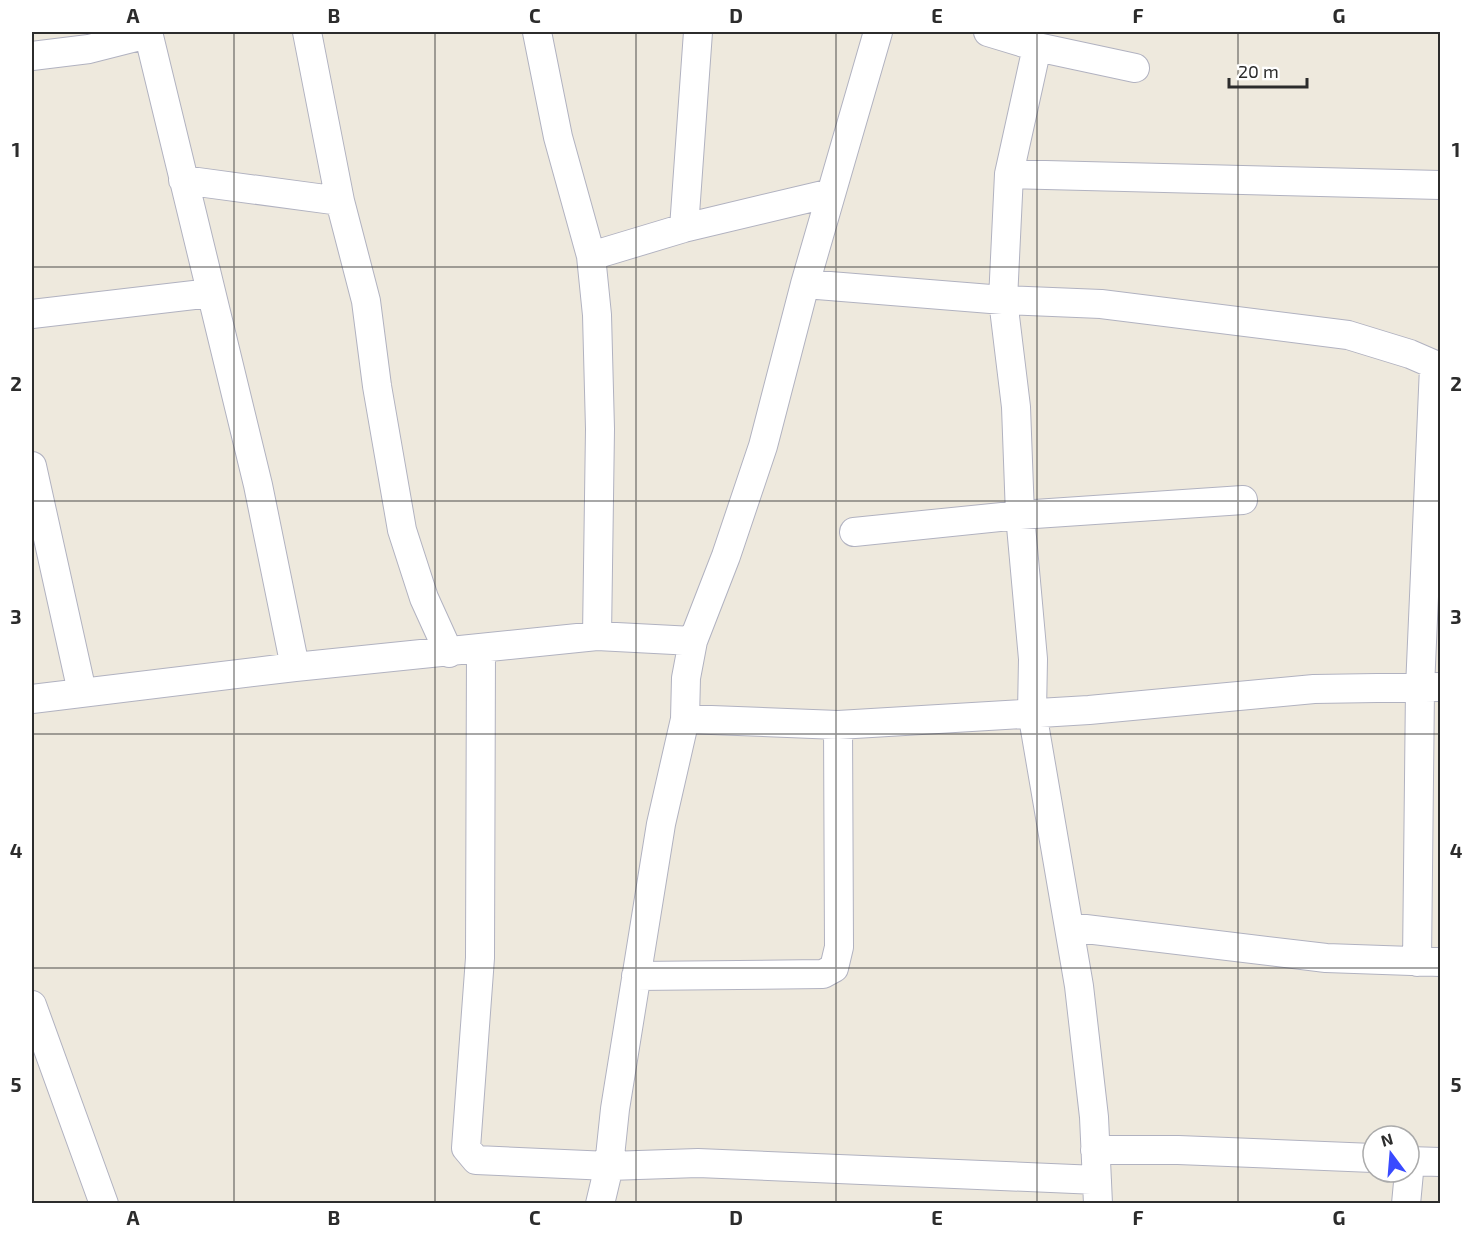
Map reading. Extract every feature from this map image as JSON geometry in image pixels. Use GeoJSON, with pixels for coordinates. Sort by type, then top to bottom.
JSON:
{"type":"FeatureCollection","features":[{"type":"Feature","properties":{"kind":"street"},"geometry":{"type":"LineString","coordinates":[[307,32],[340,201],[366,302],[377,386],[402,530],[424,598],[449,653]]}},
{"type":"Feature","properties":{"kind":"street"},"geometry":{"type":"LineString","coordinates":[[537,32],[558,137],[591,256],[597,315],[600,429],[597,636]]}},
{"type":"Feature","properties":{"kind":"street"},"geometry":{"type":"LineString","coordinates":[[684,228],[698,32]]}},
{"type":"Feature","properties":{"kind":"street"},"geometry":{"type":"LineString","coordinates":[[600,1203],[609,1166],[636,976],[661,824],[685,719],[686,678],[693,641],[726,556],[763,446],[831,193],[878,32]]}},
{"type":"Feature","properties":{"kind":"street"},"geometry":{"type":"LineString","coordinates":[[988,32],[1037,47],[1135,68]]}},
{"type":"Feature","properties":{"kind":"street"},"geometry":{"type":"LineString","coordinates":[[32,56],[89,49],[148,33],[258,485],[295,667]]}},
{"type":"Feature","properties":{"kind":"street"},"geometry":{"type":"LineString","coordinates":[[481,650],[480,958],[466,1148],[476,1160],[609,1166],[698,1163],[1098,1192],[1079,987],[1032,712],[1033,659],[1020,515],[1016,407],[1002,300],[1009,174],[1037,47]]}},
{"type":"Feature","properties":{"kind":"street"},"geometry":{"type":"LineString","coordinates":[[1009,174],[1440,185]]}},
{"type":"Feature","properties":{"kind":"street"},"geometry":{"type":"LineString","coordinates":[[183,180],[340,201]]}},
{"type":"Feature","properties":{"kind":"street"},"geometry":{"type":"LineString","coordinates":[[591,256],[684,228],[831,193]]}},
{"type":"Feature","properties":{"kind":"street"},"geometry":{"type":"LineString","coordinates":[[806,284],[1002,300],[1101,304],[1348,334],[1410,354],[1437,367],[1430,688],[1429,962],[1326,957],[1069,927]]}},
{"type":"Feature","properties":{"kind":"street"},"geometry":{"type":"LineString","coordinates":[[32,314],[211,293]]}},
{"type":"Feature","properties":{"kind":"street"},"geometry":{"type":"LineString","coordinates":[[32,466],[82,692]]}},
{"type":"Feature","properties":{"kind":"street"},"geometry":{"type":"LineString","coordinates":[[854,532],[1020,515],[1243,500]]}},
{"type":"Feature","properties":{"kind":"street"},"geometry":{"type":"LineString","coordinates":[[32,699],[295,667],[481,650],[597,636],[693,641]]}},
{"type":"Feature","properties":{"kind":"street"},"geometry":{"type":"LineString","coordinates":[[685,719],[838,725],[1176,703],[1314,689],[1430,688]]}},
{"type":"Feature","properties":{"kind":"street"},"geometry":{"type":"LineString","coordinates":[[636,976],[824,974],[834,968],[839,947],[838,725]]}},
{"type":"Feature","properties":{"kind":"street"},"geometry":{"type":"LineString","coordinates":[[32,1005],[104,1203]]}},
{"type":"Feature","properties":{"kind":"street"},"geometry":{"type":"LineString","coordinates":[[1095,1150],[1178,1150],[1361,1158]]}},
{"type":"Feature","properties":{"kind":"street"},"geometry":{"type":"LineString","coordinates":[[1421,1164],[1440,1162]]}},
{"type":"Feature","properties":{"kind":"street"},"geometry":{"type":"LineString","coordinates":[[1406,1203],[1408,1184]]}}]}
